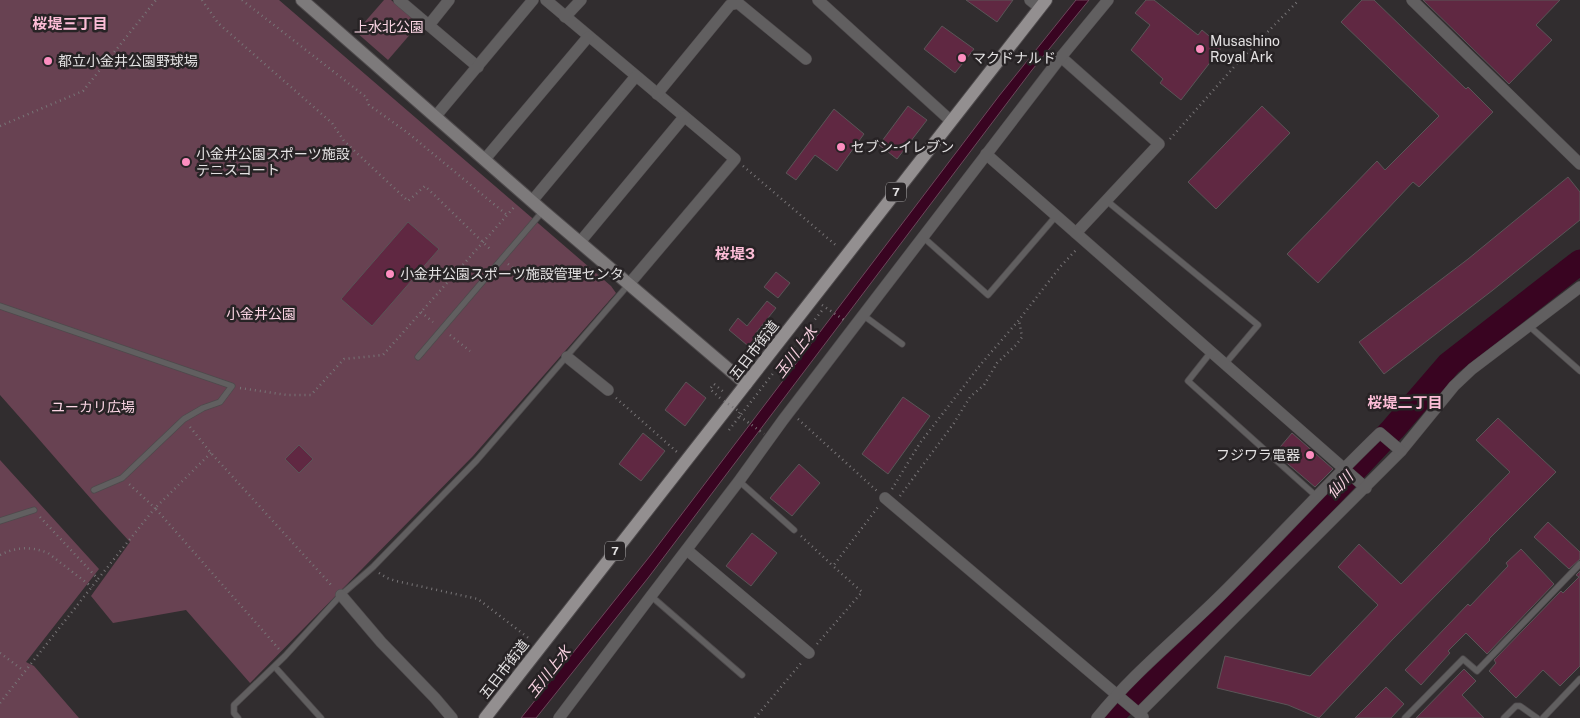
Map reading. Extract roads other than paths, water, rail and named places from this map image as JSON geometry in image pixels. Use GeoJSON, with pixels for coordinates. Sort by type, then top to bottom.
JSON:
{"type":"FeatureCollection","features":[{"type":"Feature","properties":{"kind":"main road","name":"五日市街道"},"geometry":{"type":"LineString","coordinates":[[485,718],[951,121],[1039,3]]}},
{"type":"Feature","properties":{"kind":"street"},"geometry":{"type":"LineString","coordinates":[[302,0],[543,211],[746,384]]}},
{"type":"Feature","properties":{"kind":"street"},"geometry":{"type":"LineString","coordinates":[[399,0],[478,67]]}},
{"type":"Feature","properties":{"kind":"street"},"geometry":{"type":"LineString","coordinates":[[429,25],[449,0]]}},
{"type":"Feature","properties":{"kind":"street"},"geometry":{"type":"LineString","coordinates":[[435,117],[533,0]]}},
{"type":"Feature","properties":{"kind":"street"},"geometry":{"type":"LineString","coordinates":[[546,0],[735,160],[629,284]]}},
{"type":"Feature","properties":{"kind":"street"},"geometry":{"type":"LineString","coordinates":[[566,17],[581,0]]}},
{"type":"Feature","properties":{"kind":"street"},"geometry":{"type":"LineString","coordinates":[[818,0],[951,121]]}},
{"type":"Feature","properties":{"kind":"street"},"geometry":{"type":"LineString","coordinates":[[559,718],[986,154],[1108,0]]}},
{"type":"Feature","properties":{"kind":"street"},"geometry":{"type":"LineString","coordinates":[[1412,0],[1580,164]]}},
{"type":"Feature","properties":{"kind":"street"},"geometry":{"type":"LineString","coordinates":[[657,94],[730,5],[738,3],[806,59]]}},
{"type":"Feature","properties":{"kind":"street"},"geometry":{"type":"LineString","coordinates":[[485,159],[588,37]]}},
{"type":"Feature","properties":{"kind":"street"},"geometry":{"type":"LineString","coordinates":[[1061,57],[1159,144],[1107,201],[1080,237]]}},
{"type":"Feature","properties":{"kind":"street"},"geometry":{"type":"LineString","coordinates":[[528,198],[636,76]]}},
{"type":"Feature","properties":{"kind":"street"},"geometry":{"type":"LineString","coordinates":[[580,242],[684,117]]}},
{"type":"Feature","properties":{"kind":"street"},"geometry":{"type":"LineString","coordinates":[[986,154],[1366,488]]}},
{"type":"Feature","properties":{"kind":"street"},"geometry":{"type":"LineString","coordinates":[[889,502],[1116,694],[1137,715],[1401,452],[1454,386],[1472,369],[1580,287]]}},
{"type":"Feature","properties":{"kind":"street"},"geometry":{"type":"LineString","coordinates":[[567,357],[608,390]]}},
{"type":"Feature","properties":{"kind":"street"},"geometry":{"type":"LineString","coordinates":[[1097,718],[1116,694],[1222,593],[1380,433],[1401,452]]}},
{"type":"Feature","properties":{"kind":"street"},"geometry":{"type":"LineString","coordinates":[[687,550],[809,653]]}},
{"type":"Feature","properties":{"kind":"street"},"geometry":{"type":"LineString","coordinates":[[341,595],[380,642],[452,718]]}},
{"type":"Feature","properties":{"kind":"lane"},"geometry":{"type":"LineString","coordinates":[[1107,201],[1258,325],[1224,364]]}},
{"type":"Feature","properties":{"kind":"lane"},"geometry":{"type":"LineString","coordinates":[[418,357],[543,211]]}},
{"type":"Feature","properties":{"kind":"lane"},"geometry":{"type":"LineString","coordinates":[[923,237],[988,295],[1056,216]]}},
{"type":"Feature","properties":{"kind":"lane"},"geometry":{"type":"LineString","coordinates":[[238,718],[234,713],[234,706],[275,667],[341,595],[372,567],[477,460],[629,284]]}},
{"type":"Feature","properties":{"kind":"lane"},"geometry":{"type":"LineString","coordinates":[[0,306],[232,386],[220,402],[184,418],[122,478],[94,490]]}},
{"type":"Feature","properties":{"kind":"lane"},"geometry":{"type":"LineString","coordinates":[[863,315],[902,344]]}},
{"type":"Feature","properties":{"kind":"lane"},"geometry":{"type":"LineString","coordinates":[[1529,326],[1580,371]]}},
{"type":"Feature","properties":{"kind":"lane"},"geometry":{"type":"LineString","coordinates":[[1212,352],[1188,381],[1316,496]]}},
{"type":"Feature","properties":{"kind":"lane"},"geometry":{"type":"LineString","coordinates":[[739,481],[794,530]]}},
{"type":"Feature","properties":{"kind":"lane"},"geometry":{"type":"LineString","coordinates":[[0,521],[34,510]]}},
{"type":"Feature","properties":{"kind":"lane"},"geometry":{"type":"LineString","coordinates":[[1405,718],[1463,659],[1477,671],[1580,564]]}},
{"type":"Feature","properties":{"kind":"lane"},"geometry":{"type":"LineString","coordinates":[[650,596],[742,675]]}},
{"type":"Feature","properties":{"kind":"lane"},"geometry":{"type":"LineString","coordinates":[[275,667],[321,718]]}},
{"type":"Feature","properties":{"kind":"lane"},"geometry":{"type":"LineString","coordinates":[[1543,718],[1580,678]]}},
{"type":"Feature","properties":{"kind":"lane"},"geometry":{"type":"LineString","coordinates":[[1504,718],[1516,706],[1520,706],[1537,718]]}},
{"type":"Feature","properties":{"kind":"waterway","name":"仙川"},"geometry":{"type":"LineString","coordinates":[[1109,718],[1273,556],[1393,429],[1449,364],[1580,262]]}},
{"type":"Feature","properties":{"kind":"place","name":"Musashino Royal Ark"},"geometry":{"type":"Point","coordinates":[1200,49]}},
{"type":"Feature","properties":{"kind":"place","name":"マクドナルド"},"geometry":{"type":"Point","coordinates":[962,58]}},
{"type":"Feature","properties":{"kind":"place","name":"都立小金井公園野球場"},"geometry":{"type":"Point","coordinates":[48,61]}},
{"type":"Feature","properties":{"kind":"place","name":"セブン-イレブン"},"geometry":{"type":"Point","coordinates":[841,147]}},
{"type":"Feature","properties":{"kind":"place","name":"小金井公園スポーツ施設 テニスコート"},"geometry":{"type":"Point","coordinates":[186,162]}},
{"type":"Feature","properties":{"kind":"place","name":"小金井公園スポーツ施設管理センタ"},"geometry":{"type":"Point","coordinates":[390,274]}},
{"type":"Feature","properties":{"kind":"place","name":"フジワラ電器"},"geometry":{"type":"Point","coordinates":[1310,455]}},
{"type":"Feature","properties":{"kind":"district","name":"桜堤三丁目"},"geometry":{"type":"Point","coordinates":[70,24]}},
{"type":"Feature","properties":{"kind":"district","name":"桜堤3"},"geometry":{"type":"Point","coordinates":[735,254]}},
{"type":"Feature","properties":{"kind":"district","name":"桜堤二丁目"},"geometry":{"type":"Point","coordinates":[1405,403]}},
{"type":"Feature","properties":{"kind":"park label","name":"上水北公園"},"geometry":{"type":"Point","coordinates":[389,27]}},
{"type":"Feature","properties":{"kind":"park label","name":"小金井公園"},"geometry":{"type":"Point","coordinates":[261,314]}},
{"type":"Feature","properties":{"kind":"park label","name":"ユーカリ広場"},"geometry":{"type":"Point","coordinates":[93,407]}},
{"type":"Feature","properties":{"kind":"water label","name":"玉川上水"},"geometry":{"type":"Point","coordinates":[796,352]}},
{"type":"Feature","properties":{"kind":"water label","name":"玉川上水"},"geometry":{"type":"Point","coordinates":[549,672]}}]}
